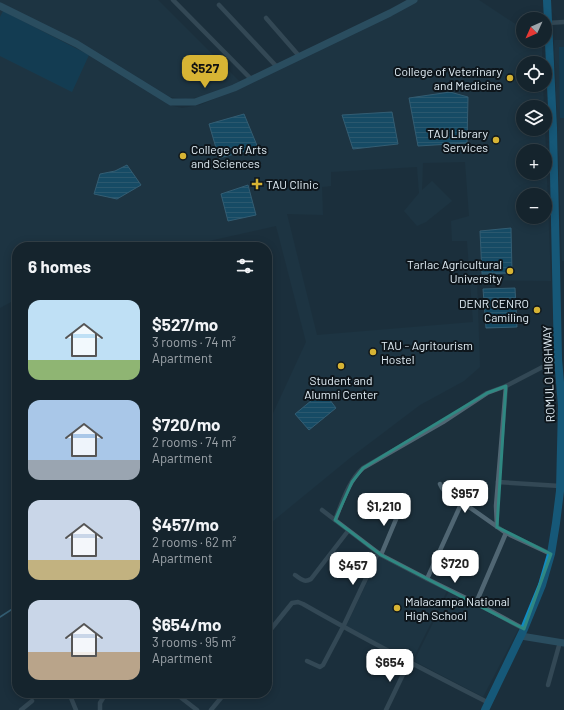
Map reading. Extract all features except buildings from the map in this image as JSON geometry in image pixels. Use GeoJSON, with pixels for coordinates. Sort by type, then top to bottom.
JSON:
{"type":"FeatureCollection","features":[{"type":"Feature","properties":{"kind":"highway","name":"ROMULO HIGHWAY"},"geometry":{"type":"LineString","coordinates":[[547,0],[548,12]]}},
{"type":"Feature","properties":{"kind":"highway","name":"ROMULO HIGHWAY"},"geometry":{"type":"LineString","coordinates":[[487,706],[523,633],[542,585],[551,554],[559,509],[562,406],[558,359],[561,283],[549,48]]}},
{"type":"Feature","properties":{"kind":"street"},"geometry":{"type":"LineString","coordinates":[[173,0],[252,80]]}},
{"type":"Feature","properties":{"kind":"street"},"geometry":{"type":"LineString","coordinates":[[0,6],[77,44],[171,102],[195,102],[252,80],[414,0]]}},
{"type":"Feature","properties":{"kind":"street"},"geometry":{"type":"LineString","coordinates":[[219,5],[277,67]]}},
{"type":"Feature","properties":{"kind":"street"},"geometry":{"type":"LineString","coordinates":[[266,18],[300,56]]}},
{"type":"Feature","properties":{"kind":"street"},"geometry":{"type":"LineString","coordinates":[[552,23],[564,22]]}},
{"type":"Feature","properties":{"kind":"street"},"geometry":{"type":"LineString","coordinates":[[335,520],[352,482],[363,468],[443,422],[487,393],[506,386],[558,359]]}},
{"type":"Feature","properties":{"kind":"street"},"geometry":{"type":"LineString","coordinates":[[497,527],[496,506],[506,386]]}},
{"type":"Feature","properties":{"kind":"street"},"geometry":{"type":"LineString","coordinates":[[498,482],[560,486]]}},
{"type":"Feature","properties":{"kind":"street"},"geometry":{"type":"LineString","coordinates":[[440,484],[445,492],[506,533],[551,554]]}},
{"type":"Feature","properties":{"kind":"street"},"geometry":{"type":"LineString","coordinates":[[427,579],[462,502]]}},
{"type":"Feature","properties":{"kind":"street"},"geometry":{"type":"LineString","coordinates":[[307,661],[320,667],[323,665],[402,505]]}},
{"type":"Feature","properties":{"kind":"street"},"geometry":{"type":"LineString","coordinates":[[322,510],[379,554],[476,603],[523,633],[562,643],[548,685]]}},
{"type":"Feature","properties":{"kind":"street"},"geometry":{"type":"LineString","coordinates":[[295,575],[305,581],[311,579],[348,530]]}},
{"type":"Feature","properties":{"kind":"street"},"geometry":{"type":"LineString","coordinates":[[476,603],[506,533]]}},
{"type":"Feature","properties":{"kind":"street"},"geometry":{"type":"LineString","coordinates":[[272,628],[292,603],[298,602],[487,706]]}},
{"type":"Feature","properties":{"kind":"street"},"geometry":{"type":"LineString","coordinates":[[386,710],[409,662]]}},
{"type":"Feature","properties":{"kind":"street"},"geometry":{"type":"LineString","coordinates":[[71,698],[76,710]]}},
{"type":"Feature","properties":{"kind":"street"},"geometry":{"type":"LineString","coordinates":[[100,710],[100,703],[103,698]]}},
{"type":"Feature","properties":{"kind":"street"},"geometry":{"type":"LineString","coordinates":[[181,698],[197,710]]}},
{"type":"Feature","properties":{"kind":"street"},"geometry":{"type":"LineString","coordinates":[[211,710],[221,698]]}},
{"type":"Feature","properties":{"kind":"street"},"geometry":{"type":"LineString","coordinates":[[22,710],[32,701]]}},
{"type":"Feature","properties":{"kind":"highlighted area"},"geometry":{"type":"Polygon","coordinates":[[[506,386],[497,527],[551,554],[524,629],[381,555],[335,520],[352,482],[363,468],[487,393],[506,386]]]}},
{"type":"Feature","properties":{"kind":"shaded area"},"geometry":{"type":"Polygon","coordinates":[[[0,0],[158,0],[241,83],[201,97],[185,99],[170,97],[0,3],[0,0]]]}},
{"type":"Feature","properties":{"kind":"shaded area","name":"Tarlac Agricultural University"},"geometry":{"type":"Polygon","coordinates":[[[418,0],[479,0],[516,24],[516,48],[542,48],[542,56],[516,56],[516,92],[543,92],[544,100],[516,100],[516,136],[545,136],[546,144],[516,144],[516,180],[547,180],[547,188],[516,188],[516,224],[549,224],[551,281],[477,280],[480,367],[464,381],[420,405],[350,458],[272,522],[272,416],[306,342],[276,226],[204,242],[12,242],[12,303],[11,302],[0,308],[0,9],[95,57],[173,106],[182,108],[200,105],[244,86],[418,0]],[[465,162],[423,163],[422,190],[432,181],[452,201],[426,222],[417,226],[404,211],[419,193],[417,167],[331,172],[331,186],[322,187],[323,215],[287,214],[317,335],[473,322],[467,241],[452,241],[451,221],[469,216],[465,162]]]}},
{"type":"Feature","properties":{"kind":"shaded area"},"geometry":{"type":"Polygon","coordinates":[[[3,11],[89,55],[72,92],[0,56],[0,17],[3,11]]]}},
{"type":"Feature","properties":{"kind":"shaded area"},"geometry":{"type":"Polygon","coordinates":[[[554,40],[564,40],[564,261],[562,261],[554,40]]]}},
{"type":"Feature","properties":{"kind":"shaded area"},"geometry":{"type":"Polygon","coordinates":[[[559,47],[564,47],[564,118],[560,118],[559,47]]]}},
{"type":"Feature","properties":{"kind":"shaded area"},"geometry":{"type":"Polygon","coordinates":[[[450,92],[468,97],[467,143],[418,146],[409,98],[450,92]]]}},
{"type":"Feature","properties":{"kind":"shaded area"},"geometry":{"type":"Polygon","coordinates":[[[392,112],[398,144],[353,149],[342,115],[392,112]]]}},
{"type":"Feature","properties":{"kind":"shaded area"},"geometry":{"type":"Polygon","coordinates":[[[244,114],[258,148],[219,158],[209,124],[244,114]]]}},
{"type":"Feature","properties":{"kind":"shaded area"},"geometry":{"type":"Polygon","coordinates":[[[127,165],[141,185],[117,199],[94,194],[100,174],[115,171],[127,165]]]}},
{"type":"Feature","properties":{"kind":"shaded area"},"geometry":{"type":"Polygon","coordinates":[[[248,185],[256,215],[228,221],[221,194],[248,185]]]}},
{"type":"Feature","properties":{"kind":"shaded area"},"geometry":{"type":"Polygon","coordinates":[[[511,228],[512,273],[482,274],[480,231],[511,228]]]}},
{"type":"Feature","properties":{"kind":"shaded area"},"geometry":{"type":"Polygon","coordinates":[[[515,288],[517,327],[486,328],[483,289],[515,288]]]}},
{"type":"Feature","properties":{"kind":"shaded area"},"geometry":{"type":"Polygon","coordinates":[[[323,391],[336,408],[309,430],[295,414],[323,391]]]}},
{"type":"Feature","properties":{"kind":"shaded area","name":"Malacampa National High School"},"geometry":{"type":"Polygon","coordinates":[[[380,555],[447,591],[412,661],[346,626],[380,555]]]}},
{"type":"Feature","properties":{"kind":"shaded area"},"geometry":{"type":"Polygon","coordinates":[[[449,591],[519,628],[483,697],[414,661],[449,591]]]}},
{"type":"Feature","properties":{"kind":"waterway"},"geometry":{"type":"LineString","coordinates":[[0,617],[12,609]]}},
{"type":"Feature","properties":{"kind":"place","name":"College of Veterinary and Medicine"},"geometry":{"type":"Point","coordinates":[510,78]}},
{"type":"Feature","properties":{"kind":"place","name":"TAU Library Services"},"geometry":{"type":"Point","coordinates":[496,140]}},
{"type":"Feature","properties":{"kind":"place","name":"College of Arts and Sciences"},"geometry":{"type":"Point","coordinates":[183,156]}},
{"type":"Feature","properties":{"kind":"place","name":"TAU Clinic"},"geometry":{"type":"Point","coordinates":[257,184]}},
{"type":"Feature","properties":{"kind":"place","name":"Tarlac Agricultural University"},"geometry":{"type":"Point","coordinates":[510,271]}},
{"type":"Feature","properties":{"kind":"place","name":"DENR CENRO Camiling"},"geometry":{"type":"Point","coordinates":[537,310]}},
{"type":"Feature","properties":{"kind":"place","name":"TAU - Agritourism Hostel"},"geometry":{"type":"Point","coordinates":[373,352]}},
{"type":"Feature","properties":{"kind":"place","name":"Student and Alumni Center"},"geometry":{"type":"Point","coordinates":[341,366]}},
{"type":"Feature","properties":{"kind":"place","name":"Malacampa National High School"},"geometry":{"type":"Point","coordinates":[397,608]}}]}
